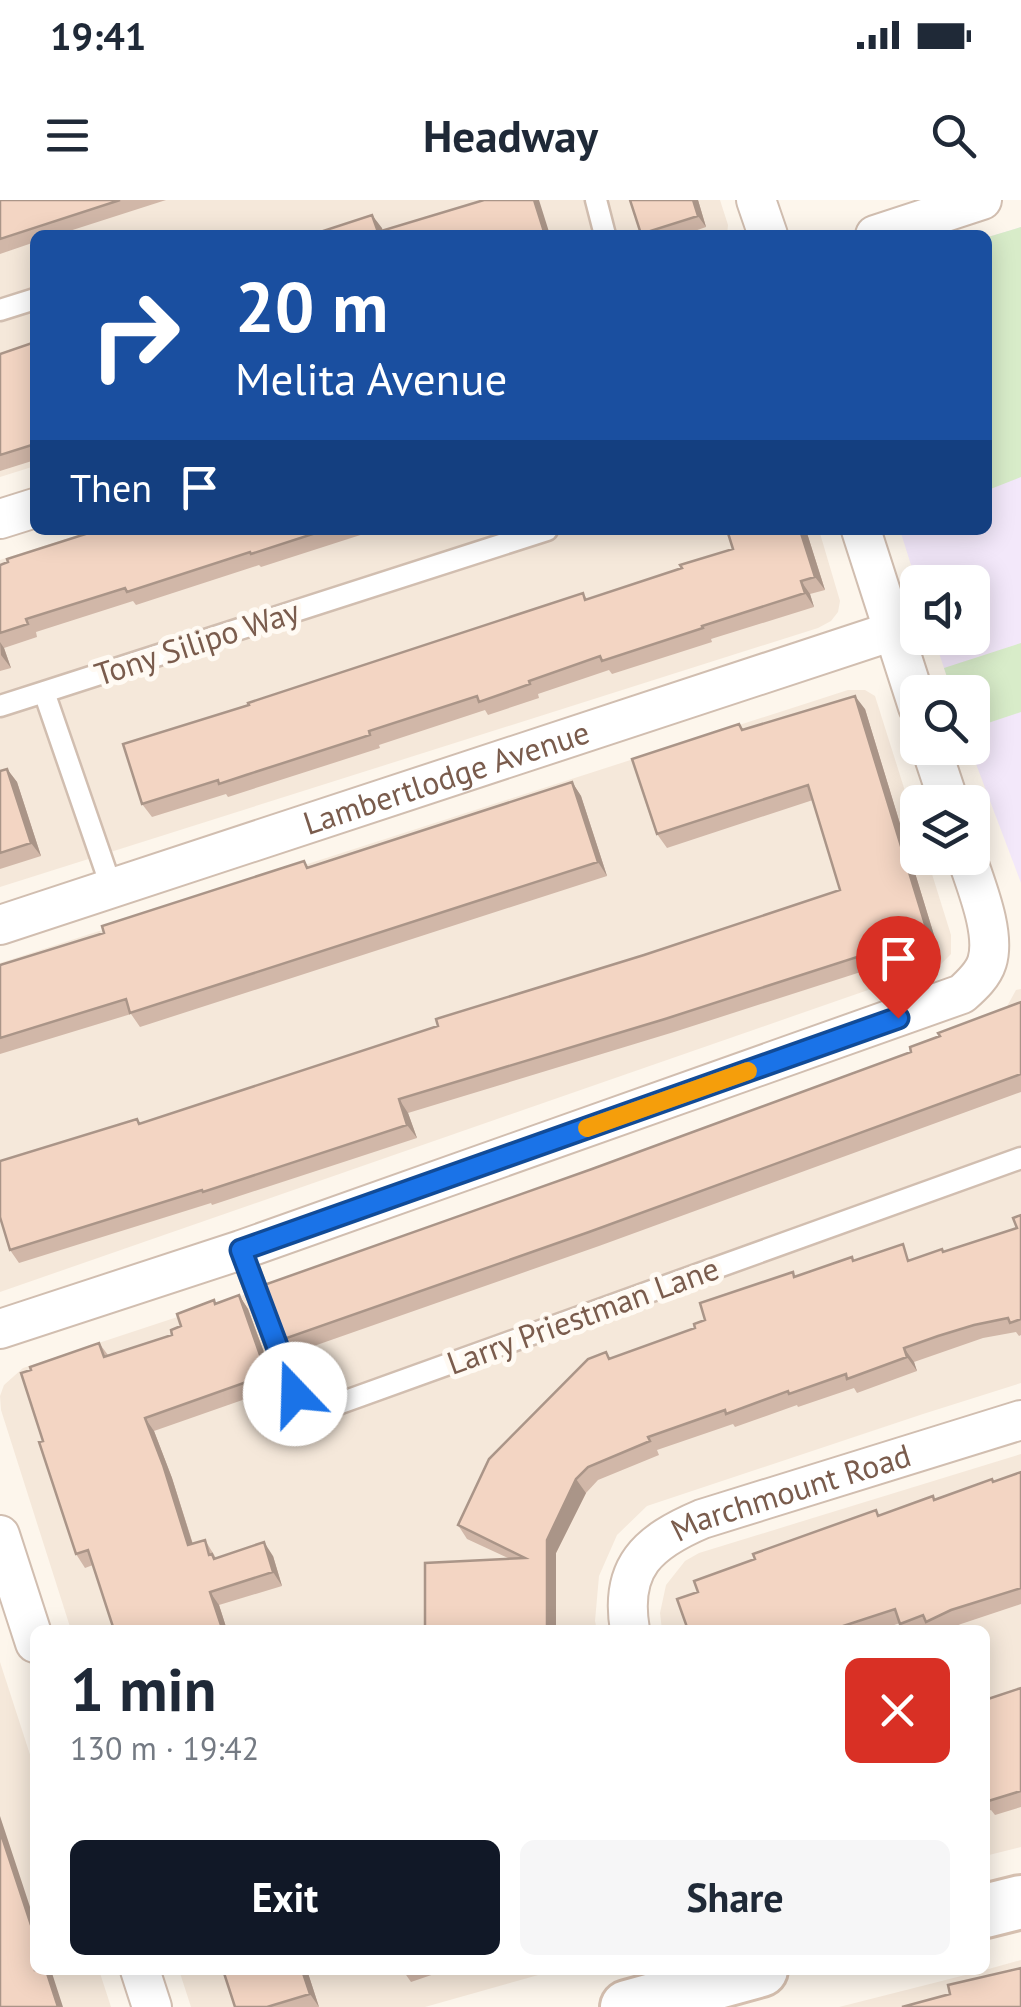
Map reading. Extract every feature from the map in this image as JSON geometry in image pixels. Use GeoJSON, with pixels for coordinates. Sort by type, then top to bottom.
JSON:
{"type":"FeatureCollection","features":[{"type":"Feature","properties":{"kind":"street"},"geometry":{"type":"LineString","coordinates":[[756,200],[766,230]]}},
{"type":"Feature","properties":{"kind":"street"},"geometry":{"type":"LineString","coordinates":[[890,230],[982,200]]}},
{"type":"Feature","properties":{"kind":"street"},"geometry":{"type":"LineString","coordinates":[[0,519],[30,510]]}},
{"type":"Feature","properties":{"kind":"street"},"geometry":{"type":"LineString","coordinates":[[862,535],[907,675]]}},
{"type":"Feature","properties":{"kind":"street","name":"Lambertlodge Avenue"},"geometry":{"type":"LineString","coordinates":[[0,925],[892,631]]}},
{"type":"Feature","properties":{"kind":"street"},"geometry":{"type":"LineString","coordinates":[[0,1330],[241,1250],[962,994],[980,976],[990,942],[973,875]]}},
{"type":"Feature","properties":{"kind":"street","name":"Marchmount Road"},"geometry":{"type":"LineString","coordinates":[[629,1625],[626,1610],[630,1580],[644,1556],[670,1533],[702,1518],[1021,1420]]}},
{"type":"Feature","properties":{"kind":"street"},"geometry":{"type":"LineString","coordinates":[[0,1534],[30,1628]]}},
{"type":"Feature","properties":{"kind":"street"},"geometry":{"type":"LineString","coordinates":[[990,1910],[1021,1902]]}},
{"type":"Feature","properties":{"kind":"street"},"geometry":{"type":"LineString","coordinates":[[142,1975],[152,2007]]}},
{"type":"Feature","properties":{"kind":"street"},"geometry":{"type":"LineString","coordinates":[[628,2007],[738,1975]]}},
{"type":"Feature","properties":{"kind":"lane"},"geometry":{"type":"LineString","coordinates":[[596,200],[604,230]]}},
{"type":"Feature","properties":{"kind":"lane"},"geometry":{"type":"LineString","coordinates":[[0,310],[30,301]]}},
{"type":"Feature","properties":{"kind":"lane","name":"Tony Silipo Way"},"geometry":{"type":"LineString","coordinates":[[0,706],[531,535]]}},
{"type":"Feature","properties":{"kind":"lane"},"geometry":{"type":"LineString","coordinates":[[44,692],[112,888]]}},
{"type":"Feature","properties":{"kind":"lane","name":"Larry Priestman Lane"},"geometry":{"type":"LineString","coordinates":[[241,1250],[295,1394],[302,1405],[321,1410],[1021,1158]]}},
{"type":"Feature","properties":{"kind":"shaded area"},"geometry":{"type":"Polygon","coordinates":[[[0,200],[720,200],[728,230],[30,230],[30,468],[0,477],[0,200]]]}},
{"type":"Feature","properties":{"kind":"shaded area"},"geometry":{"type":"Polygon","coordinates":[[[1021,227],[1021,883],[990,801],[990,785],[984,785],[976,765],[990,765],[990,675],[946,675],[940,655],[990,655],[990,565],[911,565],[902,535],[992,535],[992,236],[1021,227]]]}},
{"type":"Feature","properties":{"kind":"shaded area"},"geometry":{"type":"Polygon","coordinates":[[[78,535],[820,535],[840,601],[831,621],[818,628],[0,887],[0,560],[78,535]]]}},
{"type":"Feature","properties":{"kind":"shaded area"},"geometry":{"type":"Polygon","coordinates":[[[848,690],[865,690],[875,696],[903,785],[900,785],[900,875],[932,875],[951,935],[951,954],[940,965],[0,1292],[0,963],[848,690]]]}},
{"type":"Feature","properties":{"kind":"shaded area"},"geometry":{"type":"Polygon","coordinates":[[[1021,989],[1021,1383],[647,1506],[617,1535],[599,1576],[596,1625],[69,1625],[1,1410],[4,1385],[23,1368],[247,1294],[916,1051],[1005,1010],[1016,990],[1021,989]]]}},
{"type":"Feature","properties":{"kind":"shaded area"},"geometry":{"type":"Polygon","coordinates":[[[1021,1454],[1021,1847],[990,1855],[990,1625],[661,1625],[666,1585],[685,1561],[699,1553],[1021,1454]]]}},
{"type":"Feature","properties":{"kind":"shaded area"},"geometry":{"type":"Polygon","coordinates":[[[0,1662],[30,1755],[30,1975],[101,1975],[111,2007],[0,2007],[0,1662]]]}},
{"type":"Feature","properties":{"kind":"shaded area"},"geometry":{"type":"Polygon","coordinates":[[[1021,1960],[1021,2007],[839,2007],[965,1975],[990,1975],[990,1969],[1021,1960]]]}},
{"type":"Feature","properties":{"kind":"shaded area"},"geometry":{"type":"Polygon","coordinates":[[[181,1975],[538,1975],[425,2007],[191,2007],[181,1975]]]}},
{"type":"Feature","properties":{"kind":"green space"},"geometry":{"type":"Polygon","coordinates":[[[1021,227],[1021,477],[992,488],[992,236],[1021,227]]]}},
{"type":"Feature","properties":{"kind":"green space"},"geometry":{"type":"Polygon","coordinates":[[[1021,643],[1021,712],[990,722],[990,675],[946,675],[944,668],[1021,643]]]}},
{"type":"Feature","properties":{"kind":"building"},"geometry":{"type":"Polygon","coordinates":[[[0,200],[120,200],[0,239],[0,200]]]}},
{"type":"Feature","properties":{"kind":"building"},"geometry":{"type":"Polygon","coordinates":[[[484,200],[534,200],[543,230],[385,230],[484,200]]]}},
{"type":"Feature","properties":{"kind":"building"},"geometry":{"type":"Polygon","coordinates":[[[630,200],[693,200],[698,216],[654,230],[640,230],[630,200]]]}},
{"type":"Feature","properties":{"kind":"building"},"geometry":{"type":"Polygon","coordinates":[[[372,215],[377,230],[326,230],[372,215]]]}},
{"type":"Feature","properties":{"kind":"building"},"geometry":{"type":"Polygon","coordinates":[[[30,344],[30,446],[0,455],[0,354],[30,344]]]}},
{"type":"Feature","properties":{"kind":"building"},"geometry":{"type":"Polygon","coordinates":[[[82,535],[310,535],[26,619],[28,624],[0,633],[0,565],[7,559],[82,535]]]}},
{"type":"Feature","properties":{"kind":"building"},"geometry":{"type":"Polygon","coordinates":[[[729,535],[802,535],[815,577],[801,581],[805,593],[703,628],[602,661],[600,656],[479,702],[477,696],[219,784],[218,780],[142,804],[123,744],[583,593],[585,600],[733,549],[729,535]]]}},
{"type":"Feature","properties":{"kind":"building"},"geometry":{"type":"Polygon","coordinates":[[[855,696],[900,843],[900,875],[910,875],[931,944],[863,965],[860,956],[399,1099],[407,1125],[10,1250],[0,1217],[0,1161],[137,1119],[139,1124],[438,1026],[436,1019],[840,890],[808,785],[657,834],[632,759],[739,724],[742,730],[855,696]]]}},
{"type":"Feature","properties":{"kind":"building"},"geometry":{"type":"Polygon","coordinates":[[[7,769],[31,843],[0,853],[0,771],[7,769]]]}},
{"type":"Feature","properties":{"kind":"building"},"geometry":{"type":"Polygon","coordinates":[[[572,782],[598,862],[130,1013],[126,999],[0,1038],[0,965],[104,933],[102,926],[304,861],[307,868],[572,782]]]}},
{"type":"Feature","properties":{"kind":"building"},"geometry":{"type":"Polygon","coordinates":[[[1021,1002],[1021,1074],[284,1339],[264,1285],[911,1052],[910,1047],[940,1036],[938,1033],[1021,1002]]]}},
{"type":"Feature","properties":{"kind":"building"},"geometry":{"type":"Polygon","coordinates":[[[1021,1215],[1021,1319],[1010,1323],[1008,1318],[938,1336],[904,1348],[907,1357],[847,1379],[846,1374],[726,1414],[725,1410],[648,1437],[650,1441],[588,1467],[576,1479],[547,1540],[547,1625],[425,1625],[425,1563],[525,1558],[458,1525],[489,1459],[588,1359],[606,1352],[609,1359],[695,1328],[694,1324],[705,1320],[700,1303],[793,1272],[794,1277],[903,1244],[908,1261],[1017,1228],[1013,1218],[1021,1215]]]}},
{"type":"Feature","properties":{"kind":"building"},"geometry":{"type":"Polygon","coordinates":[[[239,1295],[266,1372],[145,1418],[188,1545],[205,1540],[214,1559],[264,1542],[273,1572],[210,1592],[221,1625],[112,1625],[88,1550],[76,1554],[21,1373],[99,1343],[104,1357],[172,1335],[171,1330],[181,1326],[177,1314],[214,1300],[215,1304],[239,1295]]]}},
{"type":"Feature","properties":{"kind":"building"},"geometry":{"type":"Polygon","coordinates":[[[1021,1472],[1021,1588],[926,1622],[923,1615],[900,1624],[895,1609],[846,1625],[686,1625],[677,1599],[698,1592],[694,1581],[755,1559],[753,1554],[876,1510],[878,1516],[933,1496],[934,1500],[992,1479],[993,1482],[1021,1472]]]}},
{"type":"Feature","properties":{"kind":"building"},"geometry":{"type":"Polygon","coordinates":[[[1021,1688],[1021,1791],[990,1800],[990,1698],[1021,1688]]]}},
{"type":"Feature","properties":{"kind":"building"},"geometry":{"type":"Polygon","coordinates":[[[0,1831],[30,1922],[30,1975],[48,1975],[58,2007],[0,2007],[0,1831]]]}},
{"type":"Feature","properties":{"kind":"building"},"geometry":{"type":"Polygon","coordinates":[[[1021,1968],[1021,2007],[902,2007],[950,1994],[948,1985],[1021,1968]]]}},
{"type":"Feature","properties":{"kind":"building"},"geometry":{"type":"Polygon","coordinates":[[[225,1975],[304,1975],[310,1994],[267,2007],[235,2007],[225,1975]]]}},
{"type":"Feature","properties":{"kind":"slow traffic"},"geometry":{"type":"LineString","coordinates":[[587,1128],[748,1071]]}},
{"type":"Feature","properties":{"kind":"route"},"geometry":{"type":"LineString","coordinates":[[295,1394],[241,1250],[898,1018]]}}]}
